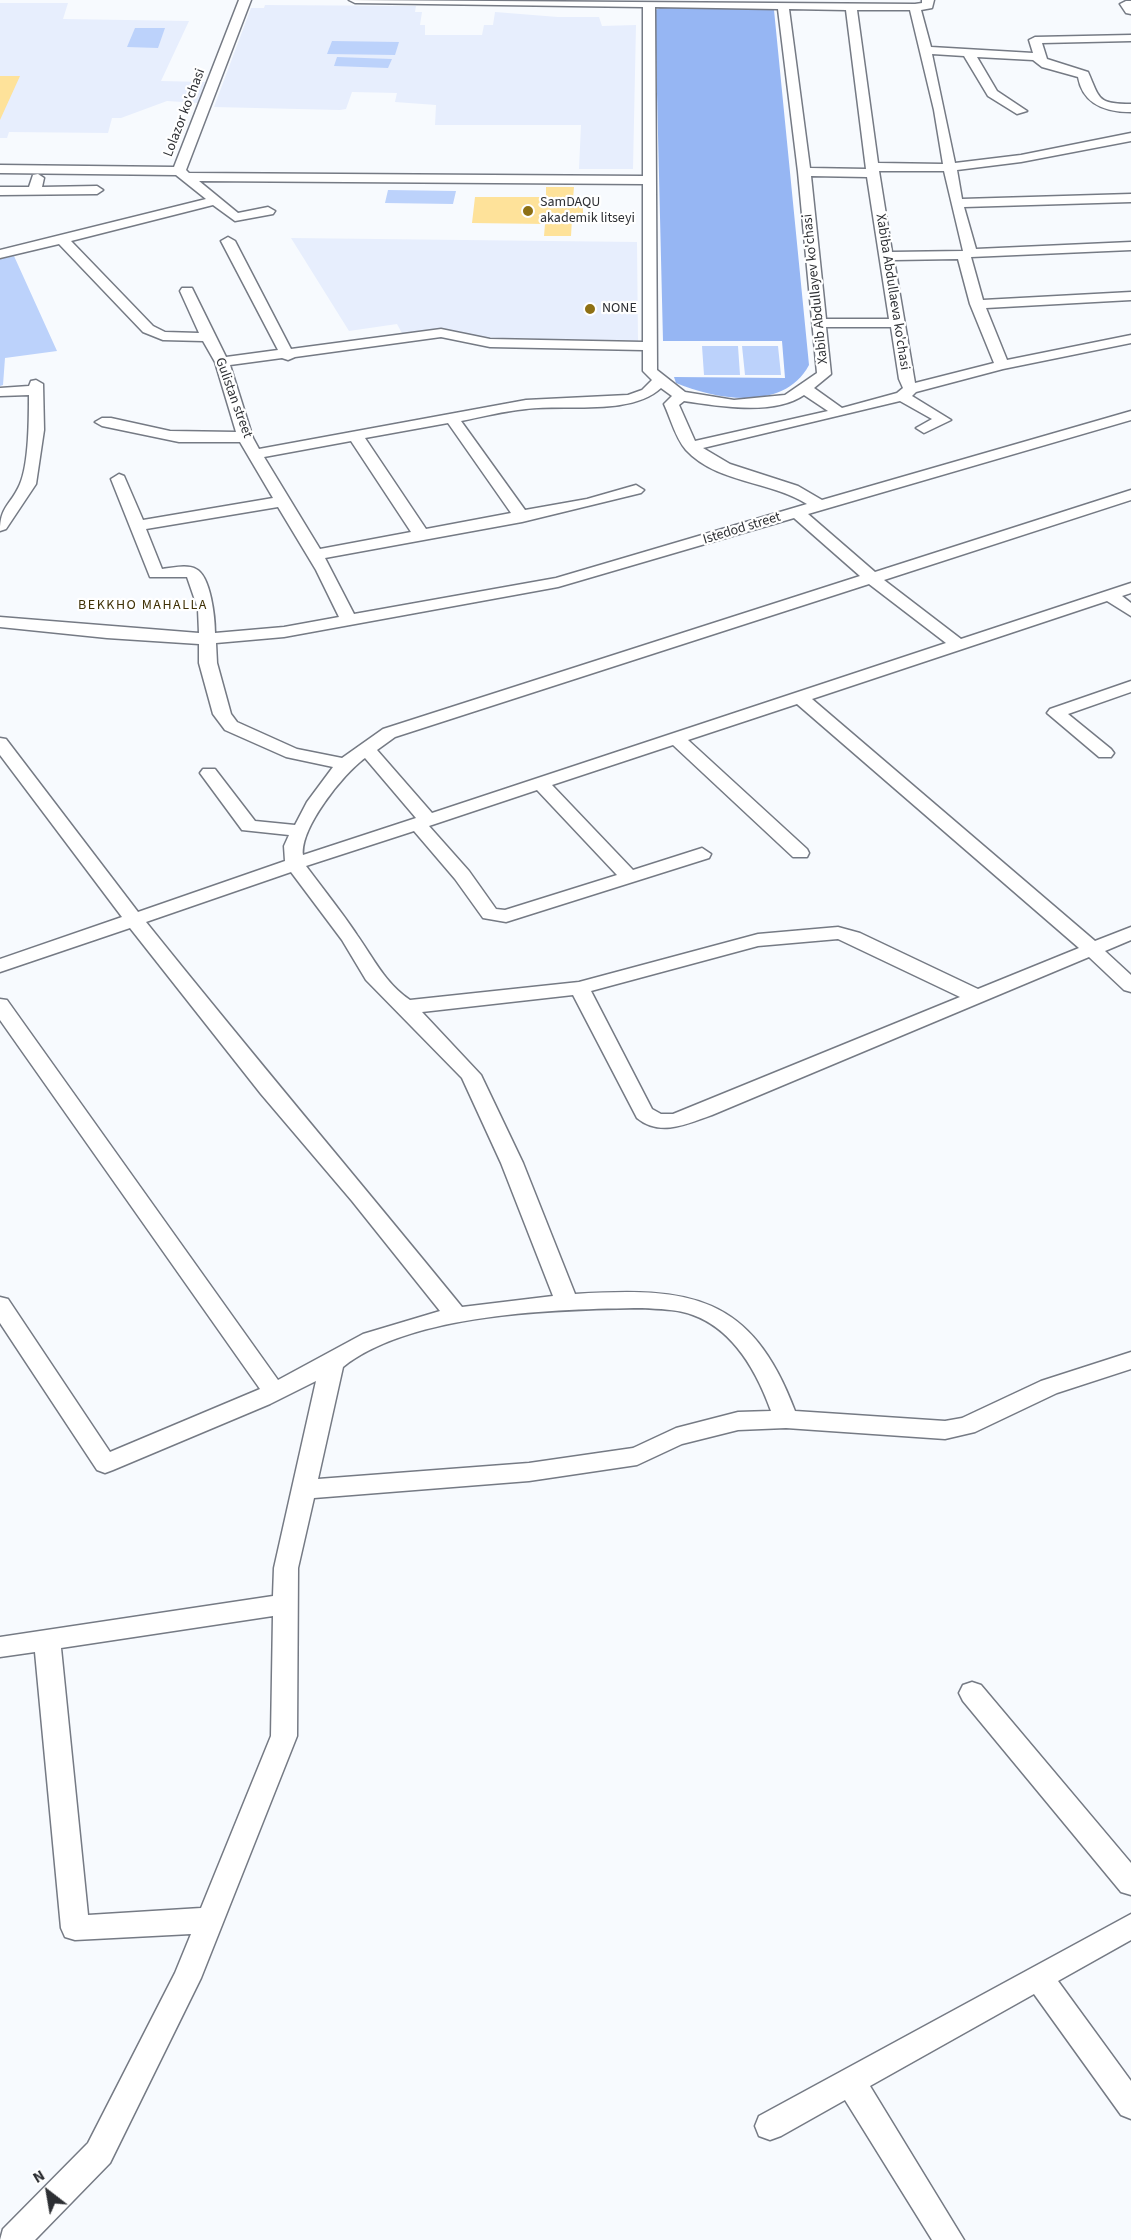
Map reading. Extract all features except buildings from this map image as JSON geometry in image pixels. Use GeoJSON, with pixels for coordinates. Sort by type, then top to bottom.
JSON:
{"type":"FeatureCollection","features":[{"type":"Feature","properties":{"kind":"street","name":"Lolazor ko'chasi"},"geometry":{"type":"LineString","coordinates":[[245,0],[183,174],[235,217],[268,211]]}},
{"type":"Feature","properties":{"kind":"street"},"geometry":{"type":"LineString","coordinates":[[355,0],[777,3],[851,7],[928,6],[927,0]]}},
{"type":"Feature","properties":{"kind":"street"},"geometry":{"type":"LineString","coordinates":[[649,2],[650,370],[681,396],[671,404],[691,446],[718,466],[795,490],[821,506]]}},
{"type":"Feature","properties":{"kind":"street","name":"Xabib Abdullayev ko'chasi"},"geometry":{"type":"LineString","coordinates":[[681,396],[734,404],[789,399],[824,374],[804,172],[777,3]]}},
{"type":"Feature","properties":{"kind":"street","name":"Xabiba Abdullaeva ko'chasi"},"geometry":{"type":"LineString","coordinates":[[851,7],[907,393],[1002,365],[1131,339]]}},
{"type":"Feature","properties":{"kind":"street"},"geometry":{"type":"LineString","coordinates":[[915,7],[951,167],[977,304],[1002,365]]}},
{"type":"Feature","properties":{"kind":"street"},"geometry":{"type":"LineString","coordinates":[[1131,38],[1035,40],[1041,59],[1046,64],[1084,75],[1085,87],[1100,105],[1113,109],[1131,108]]}},
{"type":"Feature","properties":{"kind":"street"},"geometry":{"type":"LineString","coordinates":[[925,50],[1041,59]]}},
{"type":"Feature","properties":{"kind":"street"},"geometry":{"type":"LineString","coordinates":[[968,52],[992,93],[1021,111]]}},
{"type":"Feature","properties":{"kind":"street"},"geometry":{"type":"LineString","coordinates":[[804,172],[951,167],[1058,153],[1131,137]]}},
{"type":"Feature","properties":{"kind":"street"},"geometry":{"type":"LineString","coordinates":[[0,169],[183,174],[650,180]]}},
{"type":"Feature","properties":{"kind":"street"},"geometry":{"type":"LineString","coordinates":[[34,191],[41,169]]}},
{"type":"Feature","properties":{"kind":"street"},"geometry":{"type":"LineString","coordinates":[[0,191],[97,190]]}},
{"type":"Feature","properties":{"kind":"street"},"geometry":{"type":"LineString","coordinates":[[956,203],[1131,198]]}},
{"type":"Feature","properties":{"kind":"street"},"geometry":{"type":"LineString","coordinates":[[0,254],[215,201]]}},
{"type":"Feature","properties":{"kind":"street"},"geometry":{"type":"LineString","coordinates":[[62,239],[148,329],[163,336],[208,337]]}},
{"type":"Feature","properties":{"kind":"street"},"geometry":{"type":"LineString","coordinates":[[228,241],[288,356]]}},
{"type":"Feature","properties":{"kind":"street"},"geometry":{"type":"LineString","coordinates":[[886,255],[967,254],[1115,247],[1129,251]]}},
{"type":"Feature","properties":{"kind":"street","name":"Gulistan street"},"geometry":{"type":"LineString","coordinates":[[187,291],[222,362],[245,438],[257,454],[316,555],[349,621]]}},
{"type":"Feature","properties":{"kind":"street"},"geometry":{"type":"LineString","coordinates":[[977,304],[1131,296]]}},
{"type":"Feature","properties":{"kind":"street"},"geometry":{"type":"LineString","coordinates":[[819,322],[898,323]]}},
{"type":"Feature","properties":{"kind":"street"},"geometry":{"type":"LineString","coordinates":[[222,362],[288,356],[441,333],[490,343],[650,346]]}},
{"type":"Feature","properties":{"kind":"street"},"geometry":{"type":"LineString","coordinates":[[257,454],[526,404],[630,399],[647,393],[662,380]]}},
{"type":"Feature","properties":{"kind":"street"},"geometry":{"type":"LineString","coordinates":[[0,392],[36,387],[36,430],[28,484],[0,526]]}},
{"type":"Feature","properties":{"kind":"street"},"geometry":{"type":"LineString","coordinates":[[804,388],[840,413]]}},
{"type":"Feature","properties":{"kind":"street"},"geometry":{"type":"LineString","coordinates":[[691,446],[736,438],[840,413],[907,393],[944,420],[924,428]]}},
{"type":"Feature","properties":{"kind":"street","name":"Istedod street"},"geometry":{"type":"LineString","coordinates":[[0,622],[107,633],[207,639],[284,632],[349,621],[558,582],[1131,415]]}},
{"type":"Feature","properties":{"kind":"street"},"geometry":{"type":"LineString","coordinates":[[451,417],[522,517]]}},
{"type":"Feature","properties":{"kind":"street"},"geometry":{"type":"LineString","coordinates":[[102,422],[122,422],[171,436],[245,438]]}},
{"type":"Feature","properties":{"kind":"street"},"geometry":{"type":"LineString","coordinates":[[355,435],[422,536]]}},
{"type":"Feature","properties":{"kind":"street"},"geometry":{"type":"LineString","coordinates":[[120,479],[140,525],[156,574],[190,572],[194,575],[207,609],[208,663],[222,714],[231,726],[292,753],[345,764]]}},
{"type":"Feature","properties":{"kind":"street"},"geometry":{"type":"LineString","coordinates":[[316,555],[522,517],[589,503],[636,490]]}},
{"type":"Feature","properties":{"kind":"street"},"geometry":{"type":"LineString","coordinates":[[568,1304],[512,1163],[471,1076],[406,1007],[390,996],[373,976],[350,938],[295,864],[293,846],[316,802],[345,764],[389,734],[1131,495]]}},
{"type":"Feature","properties":{"kind":"street"},"geometry":{"type":"LineString","coordinates":[[140,525],[284,501]]}},
{"type":"Feature","properties":{"kind":"street"},"geometry":{"type":"LineString","coordinates":[[796,513],[873,579],[959,645]]}},
{"type":"Feature","properties":{"kind":"street"},"geometry":{"type":"LineString","coordinates":[[0,966],[295,864],[1131,588]]}},
{"type":"Feature","properties":{"kind":"street"},"geometry":{"type":"LineString","coordinates":[[1109,595],[1131,611]]}},
{"type":"Feature","properties":{"kind":"street"},"geometry":{"type":"LineString","coordinates":[[1105,753],[1056,712],[1131,686]]}},
{"type":"Feature","properties":{"kind":"street"},"geometry":{"type":"LineString","coordinates":[[799,698],[1091,948],[1131,986]]}},
{"type":"Feature","properties":{"kind":"street"},"geometry":{"type":"LineString","coordinates":[[677,739],[800,853]]}},
{"type":"Feature","properties":{"kind":"street"},"geometry":{"type":"LineString","coordinates":[[0,743],[133,919],[268,1089],[360,1196],[457,1316]]}},
{"type":"Feature","properties":{"kind":"street"},"geometry":{"type":"LineString","coordinates":[[367,750],[490,914],[506,916],[702,854]]}},
{"type":"Feature","properties":{"kind":"street"},"geometry":{"type":"LineString","coordinates":[[209,773],[249,826],[301,831]]}},
{"type":"Feature","properties":{"kind":"street"},"geometry":{"type":"LineString","coordinates":[[540,783],[630,877]]}},
{"type":"Feature","properties":{"kind":"street"},"geometry":{"type":"LineString","coordinates":[[406,1007],[579,988],[758,940],[838,933],[853,937],[975,996]]}},
{"type":"Feature","properties":{"kind":"street"},"geometry":{"type":"LineString","coordinates":[[579,988],[644,1113],[657,1123],[705,1110],[1131,933]]}},
{"type":"Feature","properties":{"kind":"street"},"geometry":{"type":"LineString","coordinates":[[0,1005],[274,1391]]}},
{"type":"Feature","properties":{"kind":"street"},"geometry":{"type":"LineString","coordinates":[[0,1305],[105,1464],[274,1391],[332,1363],[347,1350],[414,1325],[457,1316],[568,1304],[670,1300],[699,1308],[742,1337],[761,1360],[786,1419]]}},
{"type":"Feature","properties":{"kind":"street"},"geometry":{"type":"LineString","coordinates":[[304,1489],[529,1472],[638,1456],[676,1437],[738,1421],[786,1419],[945,1430],[967,1426],[1049,1387],[1131,1360]]}},
{"type":"Feature","properties":{"kind":"street"},"geometry":{"type":"LineString","coordinates":[[14,2240],[99,2153],[188,1978],[285,1736],[286,1568],[332,1363]]}},
{"type":"Feature","properties":{"kind":"street"},"geometry":{"type":"LineString","coordinates":[[0,1647],[285,1604]]}},
{"type":"Feature","properties":{"kind":"street"},"geometry":{"type":"LineString","coordinates":[[47,1640],[75,1928],[210,1920]]}},
{"type":"Feature","properties":{"kind":"street"},"geometry":{"type":"LineString","coordinates":[[972,1693],[1131,1883]]}},
{"type":"Feature","properties":{"kind":"street"},"geometry":{"type":"LineString","coordinates":[[770,2126],[1131,1926]]}},
{"type":"Feature","properties":{"kind":"street"},"geometry":{"type":"LineString","coordinates":[[1038,1978],[1131,2105]]}},
{"type":"Feature","properties":{"kind":"street"},"geometry":{"type":"LineString","coordinates":[[851,2083],[949,2240]]}},
{"type":"Feature","properties":{"kind":"shaded area"},"geometry":{"type":"Polygon","coordinates":[[[0,3],[68,3],[63,19],[189,21],[161,81],[205,82],[198,103],[167,101],[121,118],[112,118],[108,133],[9,132],[7,138],[0,138],[0,3]]]}},
{"type":"Feature","properties":{"kind":"shaded area"},"geometry":{"type":"Polygon","coordinates":[[[265,5],[416,6],[415,12],[422,12],[420,25],[425,25],[425,35],[482,35],[484,25],[493,25],[495,12],[558,17],[599,17],[602,26],[636,25],[633,169],[579,169],[581,125],[435,125],[436,105],[395,102],[397,93],[352,92],[346,109],[340,110],[214,107],[251,8],[264,8],[265,5]]]}},
{"type":"Feature","properties":{"kind":"shaded area"},"geometry":{"type":"Polygon","coordinates":[[[665,6],[774,10],[809,365],[798,380],[783,390],[767,396],[748,398],[711,394],[676,383],[674,377],[785,378],[782,341],[663,341],[655,10],[665,6]]]}},
{"type":"Feature","properties":{"kind":"shaded area"},"geometry":{"type":"Polygon","coordinates":[[[135,28],[165,28],[158,48],[127,47],[135,28]]]}},
{"type":"Feature","properties":{"kind":"shaded area"},"geometry":{"type":"Polygon","coordinates":[[[332,41],[399,42],[395,55],[327,54],[332,41]]]}},
{"type":"Feature","properties":{"kind":"shaded area"},"geometry":{"type":"Polygon","coordinates":[[[337,57],[392,59],[388,68],[334,66],[337,57]]]}},
{"type":"Feature","properties":{"kind":"shaded area"},"geometry":{"type":"Polygon","coordinates":[[[388,190],[456,191],[453,204],[385,203],[388,190]]]}},
{"type":"Feature","properties":{"kind":"shaded area"},"geometry":{"type":"Polygon","coordinates":[[[291,238],[637,242],[638,342],[403,335],[397,324],[349,331],[291,238]]]}},
{"type":"Feature","properties":{"kind":"shaded area"},"geometry":{"type":"Polygon","coordinates":[[[14,256],[57,351],[5,358],[3,385],[0,386],[0,259],[14,256]]]}},
{"type":"Feature","properties":{"kind":"shaded area"},"geometry":{"type":"Polygon","coordinates":[[[702,346],[738,346],[740,375],[704,375],[702,346]]]}},
{"type":"Feature","properties":{"kind":"shaded area"},"geometry":{"type":"Polygon","coordinates":[[[742,346],[778,346],[781,375],[745,375],[742,346]]]}},
{"type":"Feature","properties":{"kind":"place","name":"SamDAQU akademik litseyi"},"geometry":{"type":"Point","coordinates":[528,211]}},
{"type":"Feature","properties":{"kind":"place","name":"NONE"},"geometry":{"type":"Point","coordinates":[590,309]}},
{"type":"Feature","properties":{"kind":"district","name":"BEKKHO MAHALLA"},"geometry":{"type":"Point","coordinates":[143,606]}}]}
